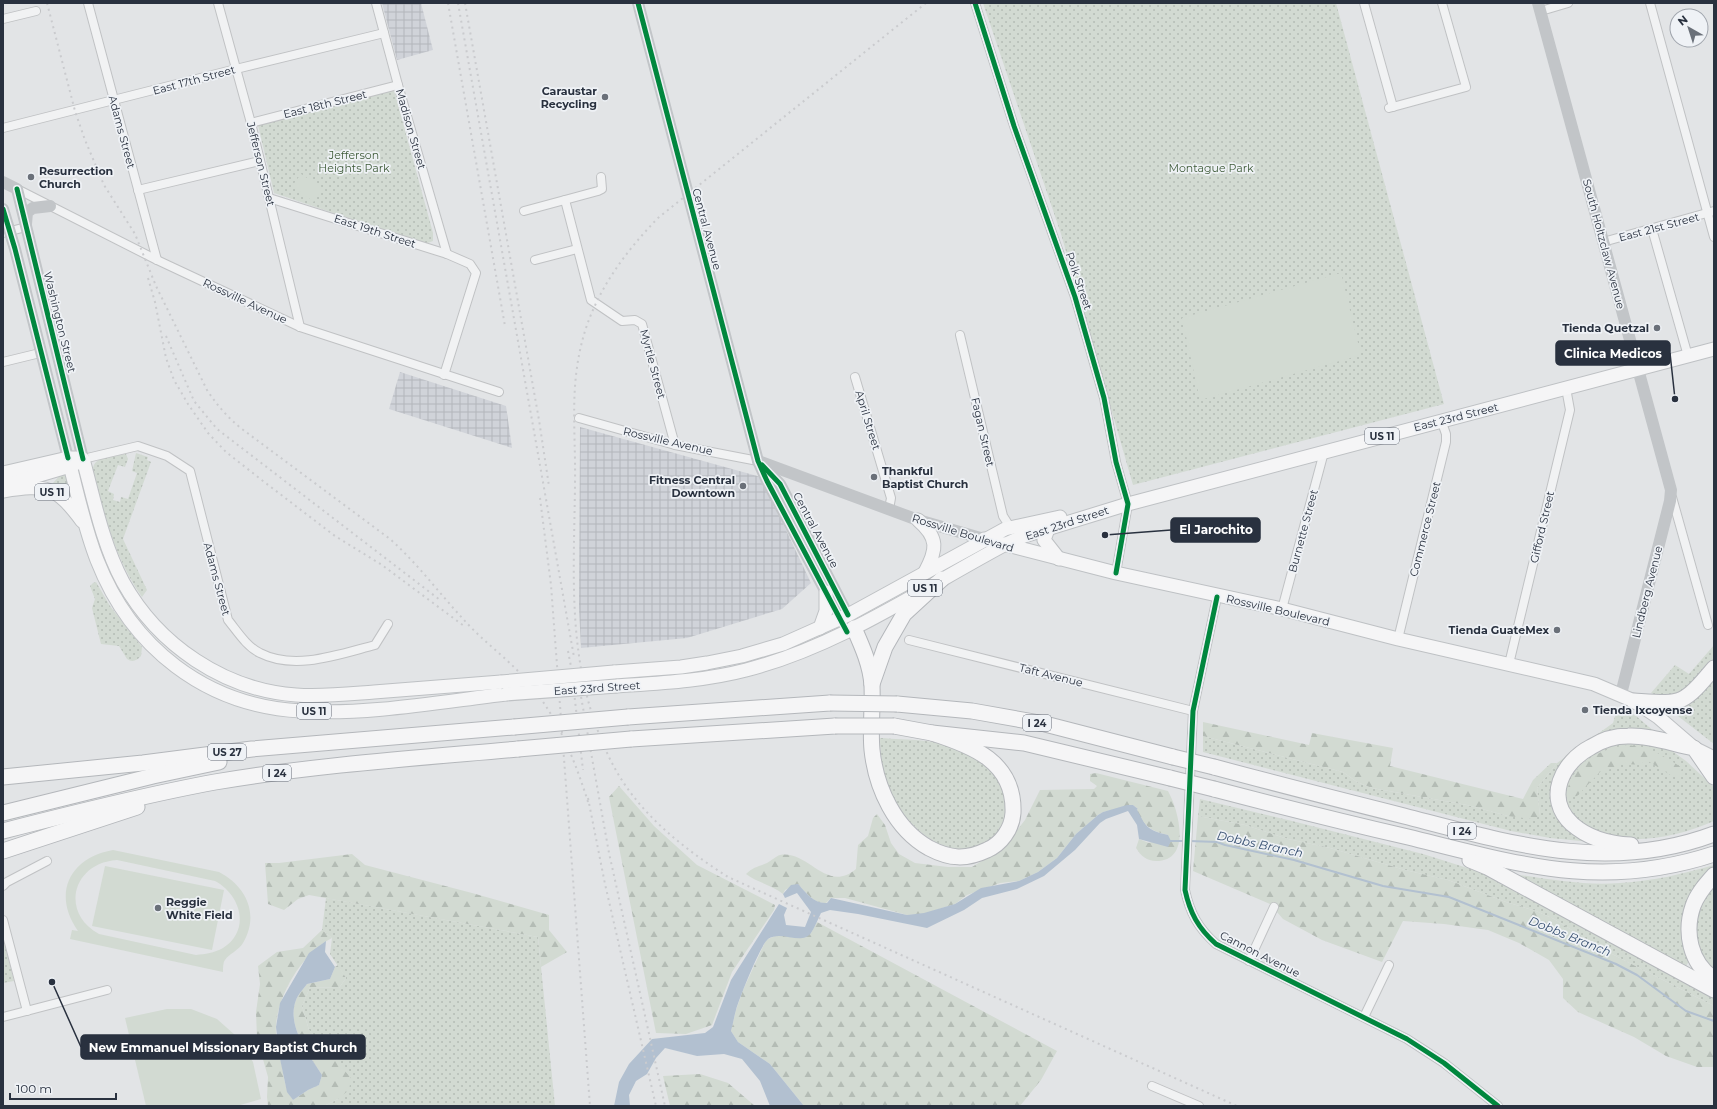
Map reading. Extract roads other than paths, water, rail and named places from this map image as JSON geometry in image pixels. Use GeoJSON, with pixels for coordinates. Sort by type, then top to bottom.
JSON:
{"type":"FeatureCollection","features":[{"type":"Feature","properties":{"kind":"highway"},"geometry":{"type":"LineString","coordinates":[[872,684],[885,647],[904,614],[942,579]]}},
{"type":"Feature","properties":{"kind":"highway"},"geometry":{"type":"LineString","coordinates":[[847,623],[863,649],[872,684],[872,750],[883,792],[892,812],[904,829],[918,842],[937,852],[958,857],[973,857],[993,848],[1006,834],[1013,816],[1014,800],[1002,771],[985,754],[964,744],[932,733]]}},
{"type":"Feature","properties":{"kind":"highway"},"geometry":{"type":"LineString","coordinates":[[1628,697],[1672,703],[1682,700],[1693,692],[1714,668]]}},
{"type":"Feature","properties":{"kind":"highway","name":"I 24"},"geometry":{"type":"LineString","coordinates":[[3,813],[153,776],[229,760],[388,738],[628,716],[830,703],[897,704],[972,711],[1038,723],[1518,845],[1586,854],[1640,853],[1666,848],[1714,834]]}},
{"type":"Feature","properties":{"kind":"highway","name":"I 24"},"geometry":{"type":"LineString","coordinates":[[3,831],[134,799],[214,782],[309,769],[631,739],[835,726],[894,726],[932,733],[1024,743],[1507,862],[1563,872],[1627,873],[1656,870],[1690,862],[1714,854]]}},
{"type":"Feature","properties":{"kind":"highway"},"geometry":{"type":"LineString","coordinates":[[1666,848],[1614,844],[1595,838],[1572,824],[1561,807],[1559,786],[1561,777],[1566,767],[1574,758],[1598,742],[1611,738],[1628,736],[1645,737],[1694,748]]}},
{"type":"Feature","properties":{"kind":"highway","name":"US 27"},"geometry":{"type":"LineString","coordinates":[[3,777],[143,763],[252,749],[388,738]]}},
{"type":"Feature","properties":{"kind":"highway","name":"Rossville Boulevard"},"geometry":{"type":"LineString","coordinates":[[1694,748],[1714,777]]}},
{"type":"Feature","properties":{"kind":"highway"},"geometry":{"type":"LineString","coordinates":[[3,766],[66,770]]}},
{"type":"Feature","properties":{"kind":"highway"},"geometry":{"type":"LineString","coordinates":[[3,851],[214,782]]}},
{"type":"Feature","properties":{"kind":"highway"},"geometry":{"type":"LineString","coordinates":[[1417,840],[1487,867],[1714,990]]}},
{"type":"Feature","properties":{"kind":"highway"},"geometry":{"type":"LineString","coordinates":[[1714,875],[1705,885],[1694,905],[1689,930],[1695,958],[1701,968],[1714,979]]}},
{"type":"Feature","properties":{"kind":"main road","name":"Central Avenue"},"geometry":{"type":"LineString","coordinates":[[638,3],[758,461],[766,480],[826,592],[847,623]]}},
{"type":"Feature","properties":{"kind":"main road","name":"South Holtzclaw Avenue"},"geometry":{"type":"LineString","coordinates":[[1540,7],[1671,490]]}},
{"type":"Feature","properties":{"kind":"main road","name":"Rossville Avenue"},"geometry":{"type":"LineString","coordinates":[[3,182],[17,189]]}},
{"type":"Feature","properties":{"kind":"main road","name":"Washington Street"},"geometry":{"type":"LineString","coordinates":[[17,189],[83,459],[103,533],[112,558]]}},
{"type":"Feature","properties":{"kind":"main road"},"geometry":{"type":"LineString","coordinates":[[26,228],[28,212],[33,208],[50,206]]}},
{"type":"Feature","properties":{"kind":"main road"},"geometry":{"type":"LineString","coordinates":[[3,209],[6,233],[87,527]]}},
{"type":"Feature","properties":{"kind":"main road","name":"East 23rd Street"},"geometry":{"type":"LineString","coordinates":[[112,558],[123,582],[153,625],[190,657],[212,671],[239,683],[263,690],[295,695],[331,696],[681,667],[742,656],[783,644],[820,628],[847,623],[942,579],[1004,545],[1048,529],[1128,504],[1714,349]]}},
{"type":"Feature","properties":{"kind":"main road"},"geometry":{"type":"LineString","coordinates":[[3,473],[83,459]]}},
{"type":"Feature","properties":{"kind":"main road","name":"Central Avenue"},"geometry":{"type":"LineString","coordinates":[[758,461],[780,484],[847,623]]}},
{"type":"Feature","properties":{"kind":"main road","name":"Rossville Boulevard"},"geometry":{"type":"LineString","coordinates":[[758,461],[918,520],[1004,545],[1116,573],[1282,609],[1398,639],[1594,684],[1628,697],[1658,717],[1694,748],[1714,758]]}},
{"type":"Feature","properties":{"kind":"main road"},"geometry":{"type":"LineString","coordinates":[[3,486],[69,462]]}},
{"type":"Feature","properties":{"kind":"main road","name":"US 11"},"geometry":{"type":"LineString","coordinates":[[3,491],[34,487],[50,490],[67,501],[87,527]]}},
{"type":"Feature","properties":{"kind":"main road","name":"Lindberg Avenue"},"geometry":{"type":"LineString","coordinates":[[1628,697],[1670,501],[1671,490]]}},
{"type":"Feature","properties":{"kind":"main road","name":"East 23rd Street"},"geometry":{"type":"LineString","coordinates":[[87,527],[96,559],[123,611],[158,652],[181,671],[204,685],[251,704],[300,711],[338,711],[506,694],[698,680],[746,670],[792,656],[847,623],[925,572],[984,539],[1010,527],[1128,504]]}},
{"type":"Feature","properties":{"kind":"main road"},"geometry":{"type":"LineString","coordinates":[[918,520],[926,527],[932,537],[935,551],[925,572]]}},
{"type":"Feature","properties":{"kind":"main road"},"geometry":{"type":"LineString","coordinates":[[1048,529],[1044,540],[1059,559]]}},
{"type":"Feature","properties":{"kind":"main road"},"geometry":{"type":"LineString","coordinates":[[820,628],[826,611],[826,592]]}},
{"type":"Feature","properties":{"kind":"street","name":"Adams Street"},"geometry":{"type":"LineString","coordinates":[[88,3],[157,260]]}},
{"type":"Feature","properties":{"kind":"street","name":"Jefferson Street"},"geometry":{"type":"LineString","coordinates":[[218,3],[251,123],[300,327]]}},
{"type":"Feature","properties":{"kind":"street","name":"Madison Street"},"geometry":{"type":"LineString","coordinates":[[376,3],[447,254]]}},
{"type":"Feature","properties":{"kind":"street","name":"Polk Street"},"geometry":{"type":"LineString","coordinates":[[975,3],[1014,126],[1075,298],[1093,354],[1104,398],[1116,462],[1128,504],[1116,573]]}},
{"type":"Feature","properties":{"kind":"street"},"geometry":{"type":"LineString","coordinates":[[1364,3],[1391,107],[1466,87],[1442,3]]}},
{"type":"Feature","properties":{"kind":"street"},"geometry":{"type":"LineString","coordinates":[[1540,7],[1568,3]]}},
{"type":"Feature","properties":{"kind":"street"},"geometry":{"type":"LineString","coordinates":[[1650,3],[1711,212],[1714,237]]}},
{"type":"Feature","properties":{"kind":"street"},"geometry":{"type":"LineString","coordinates":[[3,19],[36,11]]}},
{"type":"Feature","properties":{"kind":"street","name":"East 17th Street"},"geometry":{"type":"LineString","coordinates":[[3,128],[384,33]]}},
{"type":"Feature","properties":{"kind":"street","name":"East 18th Street"},"geometry":{"type":"LineString","coordinates":[[251,123],[398,85]]}},
{"type":"Feature","properties":{"kind":"street"},"geometry":{"type":"LineString","coordinates":[[138,190],[260,161]]}},
{"type":"Feature","properties":{"kind":"street"},"geometry":{"type":"LineString","coordinates":[[524,211],[602,189],[601,177]]}},
{"type":"Feature","properties":{"kind":"street","name":"Rossville Avenue"},"geometry":{"type":"LineString","coordinates":[[17,189],[157,260],[300,327],[499,392]]}},
{"type":"Feature","properties":{"kind":"street","name":"East 19th Street"},"geometry":{"type":"LineString","coordinates":[[269,198],[447,254],[470,264],[476,273],[444,375]]}},
{"type":"Feature","properties":{"kind":"street","name":"Myrtle Street"},"geometry":{"type":"LineString","coordinates":[[565,200],[591,300],[622,321],[635,320],[642,324],[675,445]]}},
{"type":"Feature","properties":{"kind":"street","name":"East 21st Street"},"geometry":{"type":"LineString","coordinates":[[1603,242],[1711,212]]}},
{"type":"Feature","properties":{"kind":"street"},"geometry":{"type":"LineString","coordinates":[[6,233],[26,228]]}},
{"type":"Feature","properties":{"kind":"street"},"geometry":{"type":"LineString","coordinates":[[1652,229],[1688,356]]}},
{"type":"Feature","properties":{"kind":"street"},"geometry":{"type":"LineString","coordinates":[[535,260],[577,249]]}},
{"type":"Feature","properties":{"kind":"street","name":"Fagan Street"},"geometry":{"type":"LineString","coordinates":[[960,335],[1003,516],[1010,527]]}},
{"type":"Feature","properties":{"kind":"street"},"geometry":{"type":"LineString","coordinates":[[3,362],[40,353]]}},
{"type":"Feature","properties":{"kind":"street","name":"April Street"},"geometry":{"type":"LineString","coordinates":[[856,377],[891,498],[889,509]]}},
{"type":"Feature","properties":{"kind":"street","name":"Gifford Street"},"geometry":{"type":"LineString","coordinates":[[1509,664],[1570,410],[1566,388]]}},
{"type":"Feature","properties":{"kind":"street","name":"Rossville Avenue"},"geometry":{"type":"LineString","coordinates":[[579,418],[675,445],[758,461]]}},
{"type":"Feature","properties":{"kind":"street","name":"Commerce Street"},"geometry":{"type":"LineString","coordinates":[[1398,639],[1446,442],[1446,434],[1441,420]]}},
{"type":"Feature","properties":{"kind":"street","name":"Adams Street"},"geometry":{"type":"LineString","coordinates":[[83,459],[138,446],[167,456],[190,471],[228,620],[243,638],[260,653],[289,661],[324,658],[375,646],[388,624]]}},
{"type":"Feature","properties":{"kind":"street","name":"Burnette Street"},"geometry":{"type":"LineString","coordinates":[[1282,609],[1324,452]]}},
{"type":"Feature","properties":{"kind":"street","name":"South Holtzclaw Avenue"},"geometry":{"type":"LineString","coordinates":[[1671,490],[1708,625]]}},
{"type":"Feature","properties":{"kind":"street","name":"Cannon Avenue"},"geometry":{"type":"LineString","coordinates":[[1217,596],[1193,711],[1185,890],[1193,918],[1203,933],[1216,944],[1364,1016],[1407,1039],[1444,1063],[1498,1106]]}},
{"type":"Feature","properties":{"kind":"street","name":"Taft Avenue"},"geometry":{"type":"LineString","coordinates":[[909,640],[1193,711]]}},
{"type":"Feature","properties":{"kind":"street"},"geometry":{"type":"LineString","coordinates":[[3,886],[7,882],[47,861]]}},
{"type":"Feature","properties":{"kind":"street"},"geometry":{"type":"LineString","coordinates":[[1249,961],[1274,906]]}},
{"type":"Feature","properties":{"kind":"street"},"geometry":{"type":"LineString","coordinates":[[3,920],[27,1011]]}},
{"type":"Feature","properties":{"kind":"street"},"geometry":{"type":"LineString","coordinates":[[1364,1016],[1389,965]]}},
{"type":"Feature","properties":{"kind":"street"},"geometry":{"type":"LineString","coordinates":[[3,1017],[107,990]]}},
{"type":"Feature","properties":{"kind":"street"},"geometry":{"type":"LineString","coordinates":[[1152,1086],[1199,1106]]}},
{"type":"Feature","properties":{"kind":"water"},"geometry":{"type":"Polygon","coordinates":[[[1127,805],[1133,805],[1138,809],[1135,810],[1148,827],[1168,835],[1171,841],[1168,847],[1139,839],[1137,825],[1128,811],[1106,819],[1100,823],[1075,850],[1044,876],[1017,889],[982,898],[964,910],[927,928],[830,910],[821,913],[811,933],[807,937],[797,938],[779,936],[768,939],[760,951],[746,984],[736,1010],[731,1031],[738,1042],[770,1064],[804,1106],[770,1106],[760,1081],[742,1059],[724,1054],[697,1056],[665,1048],[656,1058],[647,1074],[636,1081],[629,1095],[630,1106],[614,1106],[619,1082],[629,1064],[652,1039],[705,1033],[713,1027],[731,980],[779,904],[787,908],[784,915],[786,925],[805,927],[811,912],[797,893],[785,898],[783,894],[791,885],[798,884],[814,900],[822,903],[827,903],[831,898],[907,915],[924,913],[955,904],[981,888],[1019,881],[1038,872],[1057,858],[1076,834],[1098,815],[1103,812],[1127,805]]]}},
{"type":"Feature","properties":{"kind":"water"},"geometry":{"type":"Polygon","coordinates":[[[326,941],[325,952],[335,967],[330,979],[307,984],[296,1000],[294,1010],[296,1030],[305,1049],[322,1075],[319,1085],[293,1100],[287,1092],[279,1054],[276,1027],[280,1003],[309,953],[326,941]]]}},
{"type":"Feature","properties":{"kind":"waterway","name":"Dobbs Branch"},"geometry":{"type":"LineString","coordinates":[[1133,809],[1136,810],[1144,825]]}},
{"type":"Feature","properties":{"kind":"waterway","name":"Dobbs Branch"},"geometry":{"type":"LineString","coordinates":[[1170,841],[1185,841]]}},
{"type":"Feature","properties":{"kind":"waterway","name":"Dobbs Branch"},"geometry":{"type":"LineString","coordinates":[[1190,841],[1217,842],[1294,860],[1383,886],[1449,897],[1616,964],[1637,975],[1686,1011],[1714,1021]]}},
{"type":"Feature","properties":{"kind":"railway"},"geometry":{"type":"LineString","coordinates":[[47,3],[75,111],[85,140],[104,185],[135,234],[156,286],[207,390],[223,411],[242,429],[390,539],[419,568],[470,627],[530,684],[541,699],[560,732],[576,766],[588,802]]}},
{"type":"Feature","properties":{"kind":"railway"},"geometry":{"type":"LineString","coordinates":[[448,3],[505,326]]}},
{"type":"Feature","properties":{"kind":"railway"},"geometry":{"type":"LineString","coordinates":[[458,3],[574,657]]}},
{"type":"Feature","properties":{"kind":"railway"},"geometry":{"type":"LineString","coordinates":[[465,3],[539,420],[549,486]]}},
{"type":"Feature","properties":{"kind":"railway"},"geometry":{"type":"LineString","coordinates":[[926,3],[658,218],[626,254],[600,295],[587,325],[581,346],[577,365],[574,404],[574,589],[579,656],[585,690],[595,723],[609,757],[631,794],[645,810],[676,839],[693,853],[728,877],[1237,1106]]}},
{"type":"Feature","properties":{"kind":"railway"},"geometry":{"type":"LineString","coordinates":[[148,278],[155,302],[166,358],[174,380],[208,433],[226,452],[335,536],[382,565],[464,626]]}},
{"type":"Feature","properties":{"kind":"railway"},"geometry":{"type":"LineString","coordinates":[[166,336],[194,401],[217,429],[440,600]]}},
{"type":"Feature","properties":{"kind":"railway"},"geometry":{"type":"LineString","coordinates":[[540,498],[551,585],[590,1106]]}},
{"type":"Feature","properties":{"kind":"railway"},"geometry":{"type":"LineString","coordinates":[[568,651],[577,698]]}},
{"type":"Feature","properties":{"kind":"railway"},"geometry":{"type":"LineString","coordinates":[[580,691],[609,853],[665,1106]]}},
{"type":"Feature","properties":{"kind":"railway"},"geometry":{"type":"LineString","coordinates":[[574,692],[583,770]]}},
{"type":"Feature","properties":{"kind":"railway"},"geometry":{"type":"LineString","coordinates":[[588,798],[605,884],[656,1106]]}},
{"type":"Feature","properties":{"kind":"place","name":"Caraustar Recycling"},"geometry":{"type":"Point","coordinates":[605,97]}},
{"type":"Feature","properties":{"kind":"place","name":"Resurrection Church"},"geometry":{"type":"Point","coordinates":[31,177]}},
{"type":"Feature","properties":{"kind":"place","name":"Tienda Quetzal"},"geometry":{"type":"Point","coordinates":[1657,328]}},
{"type":"Feature","properties":{"kind":"place","name":"Clinica Medicos"},"geometry":{"type":"Point","coordinates":[1675,399]}},
{"type":"Feature","properties":{"kind":"place","name":"Thankful Baptist Church"},"geometry":{"type":"Point","coordinates":[874,477]}},
{"type":"Feature","properties":{"kind":"place","name":"Fitness Central Downtown"},"geometry":{"type":"Point","coordinates":[743,486]}},
{"type":"Feature","properties":{"kind":"place","name":"El Jarochito"},"geometry":{"type":"Point","coordinates":[1105,535]}},
{"type":"Feature","properties":{"kind":"place","name":"Tienda GuateMex"},"geometry":{"type":"Point","coordinates":[1557,630]}},
{"type":"Feature","properties":{"kind":"place","name":"Tienda Ixcoyense"},"geometry":{"type":"Point","coordinates":[1585,710]}},
{"type":"Feature","properties":{"kind":"place","name":"Reggie White Field"},"geometry":{"type":"Point","coordinates":[158,908]}},
{"type":"Feature","properties":{"kind":"place","name":"New Emmanuel Missionary Baptist Church"},"geometry":{"type":"Point","coordinates":[52,982]}},
{"type":"Feature","properties":{"kind":"park label","name":"Jefferson Heights Park"},"geometry":{"type":"Point","coordinates":[354,161]}},
{"type":"Feature","properties":{"kind":"park label","name":"Montague Park"},"geometry":{"type":"Point","coordinates":[1211,168]}}]}
